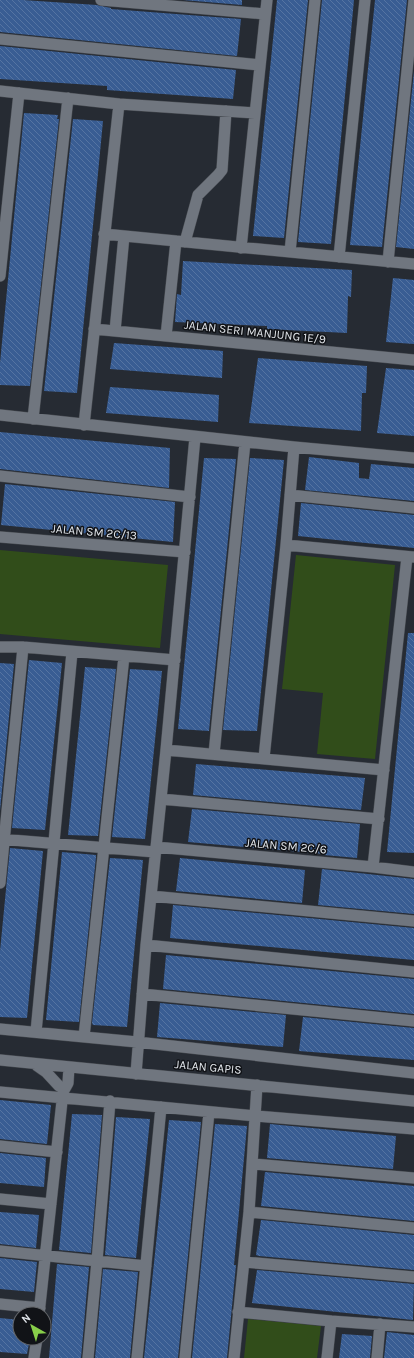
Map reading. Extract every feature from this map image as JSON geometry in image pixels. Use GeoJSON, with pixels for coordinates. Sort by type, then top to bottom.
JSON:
{"type":"FeatureCollection","features":[{"type":"Feature","properties":{"kind":"street"},"geometry":{"type":"LineString","coordinates":[[101,0],[265,14]]}},
{"type":"Feature","properties":{"kind":"street"},"geometry":{"type":"LineString","coordinates":[[241,248],[267,0]]}},
{"type":"Feature","properties":{"kind":"street"},"geometry":{"type":"LineString","coordinates":[[290,252],[315,0]]}},
{"type":"Feature","properties":{"kind":"street"},"geometry":{"type":"LineString","coordinates":[[339,257],[365,0]]}},
{"type":"Feature","properties":{"kind":"street"},"geometry":{"type":"LineString","coordinates":[[388,262],[414,0]]}},
{"type":"Feature","properties":{"kind":"street"},"geometry":{"type":"LineString","coordinates":[[0,39],[260,65]]}},
{"type":"Feature","properties":{"kind":"street"},"geometry":{"type":"LineString","coordinates":[[0,91],[119,104],[255,112]]}},
{"type":"Feature","properties":{"kind":"street"},"geometry":{"type":"LineString","coordinates":[[0,276],[19,93]]}},
{"type":"Feature","properties":{"kind":"street"},"geometry":{"type":"LineString","coordinates":[[33,419],[68,98]]}},
{"type":"Feature","properties":{"kind":"street"},"geometry":{"type":"LineString","coordinates":[[84,425],[119,104]]}},
{"type":"Feature","properties":{"kind":"street"},"geometry":{"type":"LineString","coordinates":[[166,336],[181,242],[198,195],[222,170],[226,111]]}},
{"type":"Feature","properties":{"kind":"street"},"geometry":{"type":"LineString","coordinates":[[104,234],[414,264]]}},
{"type":"Feature","properties":{"kind":"street"},"geometry":{"type":"LineString","coordinates":[[115,331],[124,236]]}},
{"type":"Feature","properties":{"kind":"street","name":"JALAN SERI MANJUNG 1E/9"},"geometry":{"type":"LineString","coordinates":[[94,329],[414,360]]}},
{"type":"Feature","properties":{"kind":"street"},"geometry":{"type":"LineString","coordinates":[[0,415],[195,437],[414,458]]}},
{"type":"Feature","properties":{"kind":"street"},"geometry":{"type":"LineString","coordinates":[[136,1074],[137,1042],[175,660],[195,437]]}},
{"type":"Feature","properties":{"kind":"street"},"geometry":{"type":"LineString","coordinates":[[214,754],[245,442]]}},
{"type":"Feature","properties":{"kind":"street"},"geometry":{"type":"LineString","coordinates":[[264,758],[286,545],[294,447]]}},
{"type":"Feature","properties":{"kind":"street"},"geometry":{"type":"LineString","coordinates":[[0,476],[190,497]]}},
{"type":"Feature","properties":{"kind":"street"},"geometry":{"type":"LineString","coordinates":[[290,495],[414,508]]}},
{"type":"Feature","properties":{"kind":"street","name":"JALAN SM 2C/13"},"geometry":{"type":"LineString","coordinates":[[0,537],[185,552]]}},
{"type":"Feature","properties":{"kind":"street"},"geometry":{"type":"LineString","coordinates":[[286,545],[410,557],[373,867]]}},
{"type":"Feature","properties":{"kind":"street"},"geometry":{"type":"LineString","coordinates":[[0,647],[175,660]]}},
{"type":"Feature","properties":{"kind":"street"},"geometry":{"type":"LineString","coordinates":[[0,883],[2,840],[23,648]]}},
{"type":"Feature","properties":{"kind":"street"},"geometry":{"type":"LineString","coordinates":[[36,1032],[72,652]]}},
{"type":"Feature","properties":{"kind":"street"},"geometry":{"type":"LineString","coordinates":[[84,1037],[124,656]]}},
{"type":"Feature","properties":{"kind":"street"},"geometry":{"type":"LineString","coordinates":[[166,750],[384,770]]}},
{"type":"Feature","properties":{"kind":"street"},"geometry":{"type":"LineString","coordinates":[[161,799],[379,819]]}},
{"type":"Feature","properties":{"kind":"street","name":"JALAN SM 2C/6"},"geometry":{"type":"LineString","coordinates":[[2,840],[104,848],[156,850],[373,867],[414,872]]}},
{"type":"Feature","properties":{"kind":"street"},"geometry":{"type":"LineString","coordinates":[[151,896],[414,921]]}},
{"type":"Feature","properties":{"kind":"street"},"geometry":{"type":"LineString","coordinates":[[146,945],[414,972]]}},
{"type":"Feature","properties":{"kind":"street"},"geometry":{"type":"LineString","coordinates":[[142,994],[414,1021]]}},
{"type":"Feature","properties":{"kind":"street"},"geometry":{"type":"LineString","coordinates":[[0,1029],[137,1042],[414,1073]]}},
{"type":"Feature","properties":{"kind":"street","name":"JALAN GAPIS"},"geometry":{"type":"LineString","coordinates":[[0,1060],[413,1101]]}},
{"type":"Feature","properties":{"kind":"street"},"geometry":{"type":"LineString","coordinates":[[33,1063],[46,1072],[63,1089]]}},
{"type":"Feature","properties":{"kind":"street"},"geometry":{"type":"LineString","coordinates":[[40,1306],[57,1152],[64,1067]]}},
{"type":"Feature","properties":{"kind":"street"},"geometry":{"type":"LineString","coordinates":[[63,1089],[80,1073],[90,1070]]}},
{"type":"Feature","properties":{"kind":"street"},"geometry":{"type":"LineString","coordinates":[[234,1358],[249,1212],[258,1085]]}},
{"type":"Feature","properties":{"kind":"street"},"geometry":{"type":"LineString","coordinates":[[0,1092],[63,1089],[110,1101],[161,1107],[414,1129]]}},
{"type":"Feature","properties":{"kind":"street"},"geometry":{"type":"LineString","coordinates":[[88,1358],[110,1101]]}},
{"type":"Feature","properties":{"kind":"street"},"geometry":{"type":"LineString","coordinates":[[138,1358],[161,1107]]}},
{"type":"Feature","properties":{"kind":"street"},"geometry":{"type":"LineString","coordinates":[[185,1358],[209,1112]]}},
{"type":"Feature","properties":{"kind":"street"},"geometry":{"type":"LineString","coordinates":[[0,1146],[57,1152]]}},
{"type":"Feature","properties":{"kind":"street"},"geometry":{"type":"LineString","coordinates":[[253,1164],[414,1178]]}},
{"type":"Feature","properties":{"kind":"street"},"geometry":{"type":"LineString","coordinates":[[0,1199],[51,1204]]}},
{"type":"Feature","properties":{"kind":"street"},"geometry":{"type":"LineString","coordinates":[[249,1212],[414,1228]]}},
{"type":"Feature","properties":{"kind":"street"},"geometry":{"type":"LineString","coordinates":[[0,1251],[146,1266]]}},
{"type":"Feature","properties":{"kind":"street"},"geometry":{"type":"LineString","coordinates":[[244,1262],[414,1277]]}},
{"type":"Feature","properties":{"kind":"street"},"geometry":{"type":"LineString","coordinates":[[0,1304],[12,1306]]}},
{"type":"Feature","properties":{"kind":"street"},"geometry":{"type":"LineString","coordinates":[[238,1312],[414,1327]]}},
{"type":"Feature","properties":{"kind":"street"},"geometry":{"type":"LineString","coordinates":[[326,1358],[330,1321]]}},
{"type":"Feature","properties":{"kind":"street"},"geometry":{"type":"LineString","coordinates":[[377,1358],[380,1324]]}},
{"type":"Feature","properties":{"kind":"street"},"geometry":{"type":"LineString","coordinates":[[34,1358],[35,1346]]}},
{"type":"Feature","properties":{"kind":"green space"},"geometry":{"type":"Polygon","coordinates":[[[0,550],[168,565],[160,648],[0,634],[0,550]]]}},
{"type":"Feature","properties":{"kind":"green space"},"geometry":{"type":"Polygon","coordinates":[[[296,555],[395,565],[375,759],[317,754],[323,693],[282,689],[296,555]]]}},
{"type":"Feature","properties":{"kind":"green space"},"geometry":{"type":"Polygon","coordinates":[[[248,1319],[321,1326],[317,1358],[244,1358],[248,1319]]]}},
{"type":"Feature","properties":{"kind":"building"},"geometry":{"type":"Polygon","coordinates":[[[0,0],[97,5],[111,9],[241,19],[237,56],[0,32],[0,0]]]}},
{"type":"Feature","properties":{"kind":"building"},"geometry":{"type":"Polygon","coordinates":[[[183,0],[242,0],[242,5],[183,0]]]}},
{"type":"Feature","properties":{"kind":"building"},"geometry":{"type":"Polygon","coordinates":[[[277,0],[308,0],[284,238],[253,236],[277,0]]]}},
{"type":"Feature","properties":{"kind":"building"},"geometry":{"type":"Polygon","coordinates":[[[322,0],[354,0],[331,244],[298,242],[322,0]]]}},
{"type":"Feature","properties":{"kind":"building"},"geometry":{"type":"Polygon","coordinates":[[[375,0],[407,0],[382,247],[350,245],[375,0]]]}},
{"type":"Feature","properties":{"kind":"building"},"geometry":{"type":"Polygon","coordinates":[[[0,46],[236,70],[233,99],[107,90],[107,86],[0,79],[0,46]]]}},
{"type":"Feature","properties":{"kind":"building"},"geometry":{"type":"Polygon","coordinates":[[[414,71],[414,249],[396,247],[414,71]]]}},
{"type":"Feature","properties":{"kind":"building"},"geometry":{"type":"Polygon","coordinates":[[[24,113],[58,115],[57,119],[59,119],[30,386],[0,385],[0,363],[24,113]]]}},
{"type":"Feature","properties":{"kind":"building"},"geometry":{"type":"Polygon","coordinates":[[[73,119],[103,121],[77,393],[44,391],[73,119]]]}},
{"type":"Feature","properties":{"kind":"building"},"geometry":{"type":"Polygon","coordinates":[[[183,261],[352,270],[351,297],[348,296],[347,333],[267,329],[267,326],[175,322],[177,294],[181,295],[183,261]]]}},
{"type":"Feature","properties":{"kind":"building"},"geometry":{"type":"Polygon","coordinates":[[[393,278],[414,280],[414,344],[386,342],[393,278]]]}},
{"type":"Feature","properties":{"kind":"building"},"geometry":{"type":"Polygon","coordinates":[[[114,343],[223,351],[222,378],[110,369],[114,343]]]}},
{"type":"Feature","properties":{"kind":"building"},"geometry":{"type":"Polygon","coordinates":[[[258,358],[367,366],[366,393],[362,393],[361,431],[249,423],[258,358]]]}},
{"type":"Feature","properties":{"kind":"building"},"geometry":{"type":"Polygon","coordinates":[[[386,368],[414,370],[414,436],[377,433],[386,368]]]}},
{"type":"Feature","properties":{"kind":"building"},"geometry":{"type":"Polygon","coordinates":[[[110,387],[219,395],[218,422],[106,413],[110,387]]]}},
{"type":"Feature","properties":{"kind":"building"},"geometry":{"type":"Polygon","coordinates":[[[0,432],[170,448],[169,488],[0,469],[0,432]]]}},
{"type":"Feature","properties":{"kind":"building"},"geometry":{"type":"Polygon","coordinates":[[[309,457],[359,463],[359,478],[369,479],[371,464],[414,468],[414,501],[305,490],[309,457]]]}},
{"type":"Feature","properties":{"kind":"building"},"geometry":{"type":"Polygon","coordinates":[[[204,458],[236,459],[209,731],[178,729],[204,458]]]}},
{"type":"Feature","properties":{"kind":"building"},"geometry":{"type":"Polygon","coordinates":[[[250,458],[284,460],[257,731],[223,730],[250,458]]]}},
{"type":"Feature","properties":{"kind":"building"},"geometry":{"type":"Polygon","coordinates":[[[5,484],[175,502],[173,542],[1,525],[5,484]]]}},
{"type":"Feature","properties":{"kind":"building"},"geometry":{"type":"Polygon","coordinates":[[[301,503],[414,515],[414,548],[298,536],[301,503]]]}},
{"type":"Feature","properties":{"kind":"building"},"geometry":{"type":"Polygon","coordinates":[[[408,633],[414,633],[414,853],[387,852],[408,633]]]}},
{"type":"Feature","properties":{"kind":"building"},"geometry":{"type":"Polygon","coordinates":[[[29,660],[62,663],[45,830],[12,828],[29,660]]]}},
{"type":"Feature","properties":{"kind":"building"},"geometry":{"type":"Polygon","coordinates":[[[0,663],[14,664],[0,811],[0,663]]]}},
{"type":"Feature","properties":{"kind":"building"},"geometry":{"type":"Polygon","coordinates":[[[85,667],[116,669],[98,836],[68,835],[85,667]]]}},
{"type":"Feature","properties":{"kind":"building"},"geometry":{"type":"Polygon","coordinates":[[[130,669],[162,671],[145,839],[112,837],[130,669]]]}},
{"type":"Feature","properties":{"kind":"building"},"geometry":{"type":"Polygon","coordinates":[[[196,764],[365,778],[361,810],[193,795],[196,764]]]}},
{"type":"Feature","properties":{"kind":"building"},"geometry":{"type":"Polygon","coordinates":[[[192,809],[360,824],[357,858],[188,842],[192,809]]]}},
{"type":"Feature","properties":{"kind":"building"},"geometry":{"type":"Polygon","coordinates":[[[10,848],[43,851],[27,1018],[0,1017],[0,951],[10,848]]]}},
{"type":"Feature","properties":{"kind":"building"},"geometry":{"type":"Polygon","coordinates":[[[62,852],[96,855],[79,1022],[46,1020],[62,852]]]}},
{"type":"Feature","properties":{"kind":"building"},"geometry":{"type":"Polygon","coordinates":[[[110,858],[143,860],[127,1027],[93,1025],[92,1023],[110,858]]]}},
{"type":"Feature","properties":{"kind":"building"},"geometry":{"type":"Polygon","coordinates":[[[180,858],[305,870],[302,903],[176,891],[180,858]]]}},
{"type":"Feature","properties":{"kind":"building"},"geometry":{"type":"Polygon","coordinates":[[[322,869],[414,879],[414,914],[318,905],[322,869]]]}},
{"type":"Feature","properties":{"kind":"building"},"geometry":{"type":"Polygon","coordinates":[[[173,905],[414,928],[414,960],[170,938],[173,905]]]}},
{"type":"Feature","properties":{"kind":"building"},"geometry":{"type":"Polygon","coordinates":[[[166,955],[414,979],[414,1014],[163,989],[166,955]]]}},
{"type":"Feature","properties":{"kind":"building"},"geometry":{"type":"Polygon","coordinates":[[[160,1003],[286,1015],[283,1047],[157,1037],[160,1003]]]}},
{"type":"Feature","properties":{"kind":"building"},"geometry":{"type":"Polygon","coordinates":[[[303,1017],[414,1028],[414,1060],[299,1051],[303,1017]]]}},
{"type":"Feature","properties":{"kind":"building"},"geometry":{"type":"Polygon","coordinates":[[[0,1100],[51,1105],[47,1144],[0,1139],[0,1100]]]}},
{"type":"Feature","properties":{"kind":"building"},"geometry":{"type":"Polygon","coordinates":[[[72,1114],[102,1115],[91,1253],[59,1250],[72,1114]]]}},
{"type":"Feature","properties":{"kind":"building"},"geometry":{"type":"Polygon","coordinates":[[[116,1117],[150,1119],[136,1258],[105,1255],[116,1117]]]}},
{"type":"Feature","properties":{"kind":"building"},"geometry":{"type":"Polygon","coordinates":[[[169,1120],[201,1122],[178,1358],[144,1358],[169,1120]]]}},
{"type":"Feature","properties":{"kind":"building"},"geometry":{"type":"Polygon","coordinates":[[[215,1124],[247,1126],[227,1358],[192,1358],[215,1124]]]}},
{"type":"Feature","properties":{"kind":"building"},"geometry":{"type":"Polygon","coordinates":[[[270,1124],[396,1136],[393,1169],[267,1158],[270,1124]]]}},
{"type":"Feature","properties":{"kind":"building"},"geometry":{"type":"Polygon","coordinates":[[[0,1153],[46,1158],[44,1187],[0,1183],[0,1153]]]}},
{"type":"Feature","properties":{"kind":"building"},"geometry":{"type":"Polygon","coordinates":[[[265,1172],[414,1186],[414,1221],[261,1206],[265,1172]]]}},
{"type":"Feature","properties":{"kind":"building"},"geometry":{"type":"Polygon","coordinates":[[[0,1212],[39,1215],[36,1248],[0,1244],[0,1212]]]}},
{"type":"Feature","properties":{"kind":"building"},"geometry":{"type":"Polygon","coordinates":[[[261,1220],[414,1235],[414,1270],[259,1256],[256,1255],[261,1220]]]}},
{"type":"Feature","properties":{"kind":"building"},"geometry":{"type":"Polygon","coordinates":[[[0,1258],[37,1262],[34,1292],[0,1289],[0,1258]]]}},
{"type":"Feature","properties":{"kind":"building"},"geometry":{"type":"Polygon","coordinates":[[[57,1264],[89,1267],[81,1358],[49,1358],[50,1346],[52,1346],[52,1323],[57,1264]]]}},
{"type":"Feature","properties":{"kind":"building"},"geometry":{"type":"Polygon","coordinates":[[[103,1269],[138,1272],[130,1358],[95,1358],[103,1269]]]}},
{"type":"Feature","properties":{"kind":"building"},"geometry":{"type":"Polygon","coordinates":[[[257,1270],[414,1284],[413,1320],[252,1303],[257,1270]]]}},
{"type":"Feature","properties":{"kind":"building"},"geometry":{"type":"Polygon","coordinates":[[[0,1318],[12,1319],[12,1346],[28,1346],[27,1354],[0,1352],[0,1318]]]}},
{"type":"Feature","properties":{"kind":"building"},"geometry":{"type":"Polygon","coordinates":[[[387,1332],[414,1335],[414,1358],[384,1358],[387,1332]]]}},
{"type":"Feature","properties":{"kind":"building"},"geometry":{"type":"Polygon","coordinates":[[[342,1334],[372,1336],[370,1358],[339,1358],[342,1334]]]}}]}
